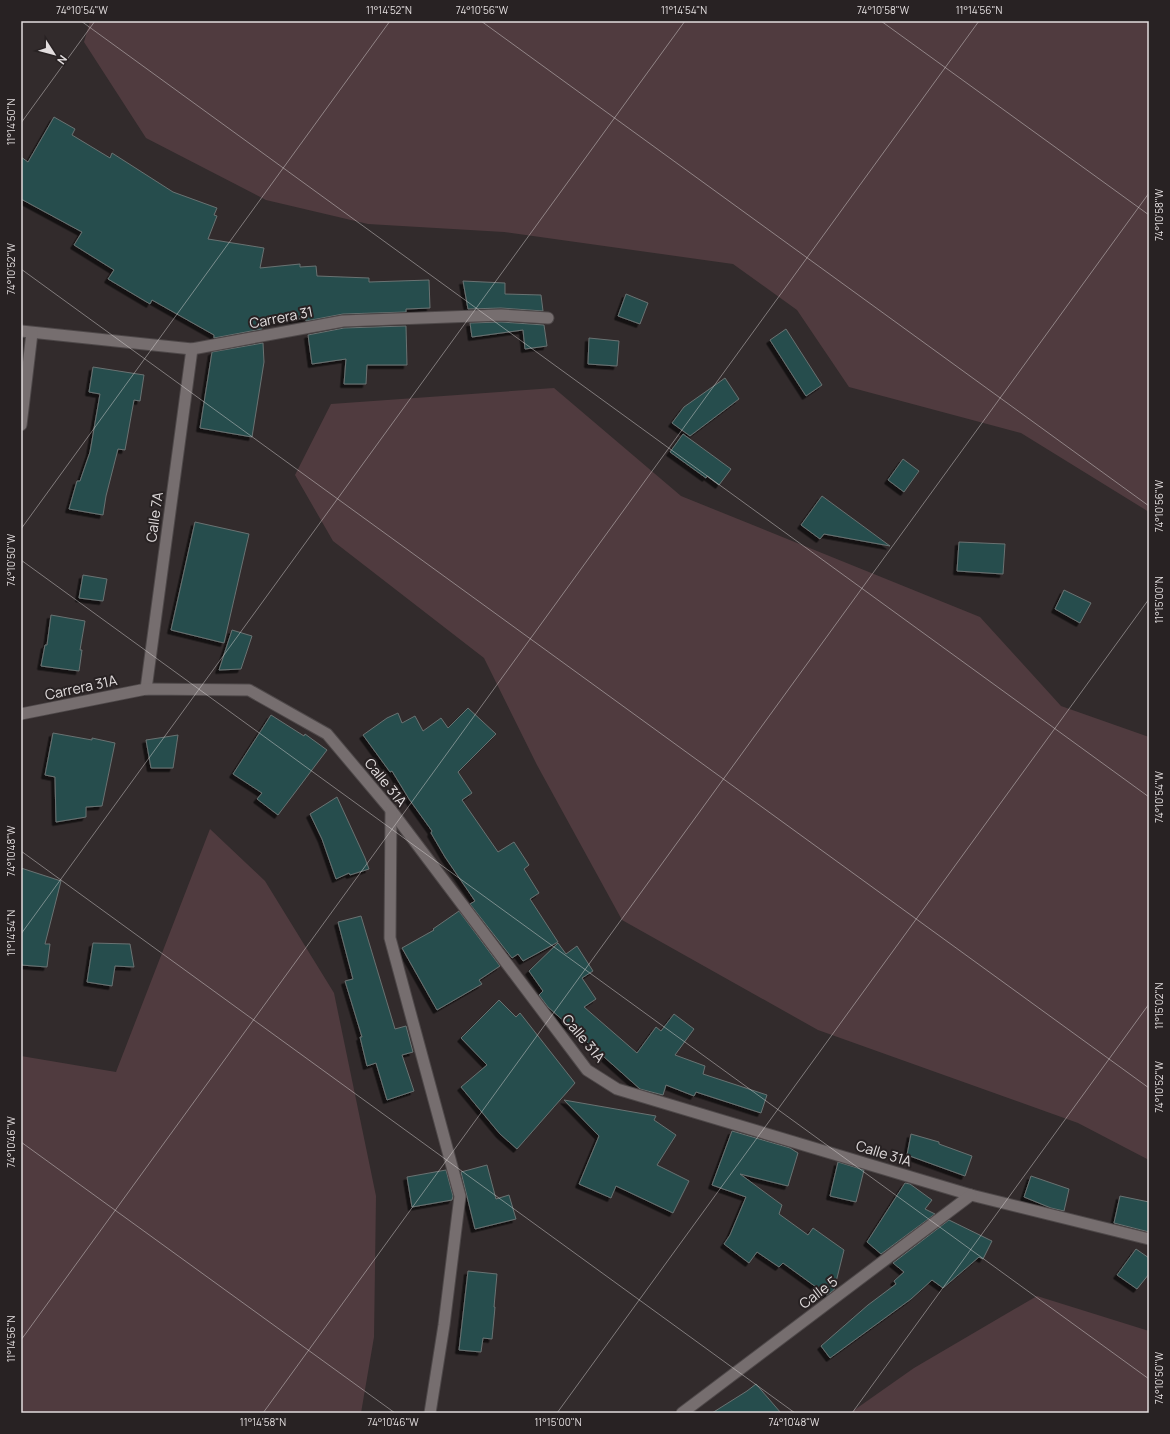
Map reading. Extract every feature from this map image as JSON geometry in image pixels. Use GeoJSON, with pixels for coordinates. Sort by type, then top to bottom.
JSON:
{"type":"FeatureCollection","features":[{"type":"Feature","properties":{"kind":"street","name":"Carrera 31"},"geometry":{"type":"LineString","coordinates":[[21,331],[192,349],[343,321],[501,315],[548,318]]}},
{"type":"Feature","properties":{"kind":"street"},"geometry":{"type":"LineString","coordinates":[[21,425],[32,333]]}},
{"type":"Feature","properties":{"kind":"street","name":"Calle 7A"},"geometry":{"type":"LineString","coordinates":[[146,689],[192,349]]}},
{"type":"Feature","properties":{"kind":"street","name":"Carrera 31A"},"geometry":{"type":"LineString","coordinates":[[21,714],[146,689]]}},
{"type":"Feature","properties":{"kind":"street","name":"Calle 31A"},"geometry":{"type":"LineString","coordinates":[[146,689],[249,690],[327,734],[390,810],[587,1070],[617,1089],[971,1195],[1149,1239]]}},
{"type":"Feature","properties":{"kind":"street"},"geometry":{"type":"LineString","coordinates":[[390,810],[390,938],[460,1196],[444,1325],[430,1413]]}},
{"type":"Feature","properties":{"kind":"street","name":"Calle 5"},"geometry":{"type":"LineString","coordinates":[[682,1413],[971,1195]]}},
{"type":"Feature","properties":{"kind":"shaded area"},"geometry":{"type":"Polygon","coordinates":[[[90,21],[1149,21],[1149,512],[1021,433],[849,387],[797,310],[733,264],[504,232],[368,224],[266,200],[146,138],[84,42],[90,21]]]}},
{"type":"Feature","properties":{"kind":"shaded area"},"geometry":{"type":"Polygon","coordinates":[[[554,388],[681,496],[980,617],[1061,706],[1149,737],[1149,1160],[1078,1123],[818,1030],[622,920],[537,765],[484,658],[333,541],[295,475],[331,404],[554,388]]]}},
{"type":"Feature","properties":{"kind":"shaded area"},"geometry":{"type":"Polygon","coordinates":[[[210,829],[265,881],[334,993],[376,1196],[374,1337],[361,1413],[21,1413],[21,1056],[116,1072],[210,829]]]}},
{"type":"Feature","properties":{"kind":"shaded area"},"geometry":{"type":"Polygon","coordinates":[[[1037,1296],[1149,1331],[1149,1413],[850,1413],[914,1368],[1037,1296]]]}},
{"type":"Feature","properties":{"kind":"building"},"geometry":{"type":"Polygon","coordinates":[[[54,117],[75,129],[72,135],[110,158],[112,153],[173,192],[217,208],[214,215],[217,216],[208,239],[264,248],[260,268],[300,264],[300,267],[316,266],[317,276],[369,278],[369,282],[429,280],[430,308],[406,309],[406,312],[343,314],[306,321],[306,318],[262,323],[262,329],[214,338],[214,335],[152,300],[150,304],[108,279],[114,270],[74,245],[82,232],[21,199],[21,157],[28,162],[54,117]]]}},
{"type":"Feature","properties":{"kind":"building"},"geometry":{"type":"Polygon","coordinates":[[[463,281],[505,283],[505,294],[541,295],[543,311],[501,308],[468,309],[463,281]]]}},
{"type":"Feature","properties":{"kind":"building"},"geometry":{"type":"Polygon","coordinates":[[[626,294],[648,303],[640,324],[618,316],[626,294]]]}},
{"type":"Feature","properties":{"kind":"building"},"geometry":{"type":"Polygon","coordinates":[[[501,322],[544,325],[547,346],[525,349],[523,330],[472,337],[470,323],[501,322]]]}},
{"type":"Feature","properties":{"kind":"building"},"geometry":{"type":"Polygon","coordinates":[[[406,326],[407,365],[367,365],[366,384],[344,384],[346,359],[312,364],[308,335],[344,328],[406,326]]]}},
{"type":"Feature","properties":{"kind":"building"},"geometry":{"type":"Polygon","coordinates":[[[786,329],[822,385],[806,396],[770,340],[786,329]]]}},
{"type":"Feature","properties":{"kind":"building"},"geometry":{"type":"Polygon","coordinates":[[[589,338],[619,341],[617,366],[588,364],[589,338]]]}},
{"type":"Feature","properties":{"kind":"building"},"geometry":{"type":"Polygon","coordinates":[[[263,343],[264,362],[252,437],[200,428],[212,352],[263,343]]]}},
{"type":"Feature","properties":{"kind":"building"},"geometry":{"type":"Polygon","coordinates":[[[93,367],[144,375],[140,401],[134,400],[125,450],[118,449],[106,496],[103,515],[69,509],[77,481],[80,481],[90,452],[100,394],[89,392],[93,367]]]}},
{"type":"Feature","properties":{"kind":"building"},"geometry":{"type":"Polygon","coordinates":[[[725,378],[739,399],[690,436],[672,423],[684,407],[725,378]]]}},
{"type":"Feature","properties":{"kind":"building"},"geometry":{"type":"Polygon","coordinates":[[[683,434],[731,469],[719,485],[707,476],[706,478],[670,452],[683,434]]]}},
{"type":"Feature","properties":{"kind":"building"},"geometry":{"type":"Polygon","coordinates":[[[903,459],[919,471],[904,492],[888,480],[903,459]]]}},
{"type":"Feature","properties":{"kind":"building"},"geometry":{"type":"Polygon","coordinates":[[[822,496],[890,546],[824,534],[820,539],[801,525],[822,496]]]}},
{"type":"Feature","properties":{"kind":"building"},"geometry":{"type":"Polygon","coordinates":[[[195,522],[249,534],[224,643],[171,630],[195,522]]]}},
{"type":"Feature","properties":{"kind":"building"},"geometry":{"type":"Polygon","coordinates":[[[959,542],[1005,544],[1003,574],[957,571],[959,542]]]}},
{"type":"Feature","properties":{"kind":"building"},"geometry":{"type":"Polygon","coordinates":[[[83,575],[107,579],[103,601],[79,598],[83,575]]]}},
{"type":"Feature","properties":{"kind":"building"},"geometry":{"type":"Polygon","coordinates":[[[1064,590],[1091,603],[1080,623],[1055,609],[1064,590]]]}},
{"type":"Feature","properties":{"kind":"building"},"geometry":{"type":"Polygon","coordinates":[[[51,615],[85,621],[80,650],[82,650],[79,671],[41,666],[45,645],[47,645],[51,615]]]}},
{"type":"Feature","properties":{"kind":"building"},"geometry":{"type":"Polygon","coordinates":[[[232,630],[252,636],[241,669],[219,670],[232,630]]]}},
{"type":"Feature","properties":{"kind":"building"},"geometry":{"type":"Polygon","coordinates":[[[468,708],[496,734],[458,772],[472,793],[462,800],[498,852],[514,842],[529,865],[524,869],[539,893],[530,899],[558,942],[523,961],[518,954],[512,958],[470,904],[475,901],[445,857],[431,833],[432,831],[409,799],[392,771],[390,772],[363,735],[387,718],[398,713],[402,723],[415,716],[423,731],[441,718],[448,728],[468,708]]]}},
{"type":"Feature","properties":{"kind":"building"},"geometry":{"type":"Polygon","coordinates":[[[271,715],[304,736],[305,734],[327,750],[278,815],[257,799],[262,793],[233,774],[271,715]]]}},
{"type":"Feature","properties":{"kind":"building"},"geometry":{"type":"Polygon","coordinates":[[[53,733],[92,740],[92,738],[115,743],[102,806],[86,807],[86,817],[56,822],[55,777],[45,775],[53,733]]]}},
{"type":"Feature","properties":{"kind":"building"},"geometry":{"type":"Polygon","coordinates":[[[178,735],[173,768],[151,768],[146,740],[178,735]]]}},
{"type":"Feature","properties":{"kind":"building"},"geometry":{"type":"Polygon","coordinates":[[[337,797],[369,869],[350,875],[349,873],[336,879],[322,839],[310,814],[337,797]]]}},
{"type":"Feature","properties":{"kind":"building"},"geometry":{"type":"Polygon","coordinates":[[[21,868],[61,881],[45,944],[50,944],[47,967],[21,965],[21,868]]]}},
{"type":"Feature","properties":{"kind":"building"},"geometry":{"type":"Polygon","coordinates":[[[459,911],[500,966],[479,980],[482,984],[437,1010],[402,948],[434,930],[433,929],[459,911]]]}},
{"type":"Feature","properties":{"kind":"building"},"geometry":{"type":"Polygon","coordinates":[[[361,916],[395,1029],[406,1026],[413,1052],[402,1055],[414,1091],[387,1100],[376,1063],[367,1066],[360,1037],[362,1037],[345,981],[353,979],[338,922],[361,916]]]}},
{"type":"Feature","properties":{"kind":"building"},"geometry":{"type":"Polygon","coordinates":[[[93,943],[130,944],[134,967],[115,966],[112,986],[87,982],[93,943]]]}},
{"type":"Feature","properties":{"kind":"building"},"geometry":{"type":"Polygon","coordinates":[[[558,943],[566,954],[577,946],[593,971],[582,978],[596,999],[584,1007],[637,1053],[656,1027],[661,1031],[674,1014],[694,1029],[675,1055],[705,1066],[703,1074],[767,1095],[761,1113],[696,1092],[694,1096],[666,1085],[663,1095],[640,1089],[548,1007],[539,995],[543,991],[529,971],[558,943]]]}},
{"type":"Feature","properties":{"kind":"building"},"geometry":{"type":"Polygon","coordinates":[[[499,1000],[516,1017],[520,1013],[575,1083],[517,1149],[500,1134],[461,1087],[487,1065],[461,1038],[499,1000]]]}},
{"type":"Feature","properties":{"kind":"building"},"geometry":{"type":"Polygon","coordinates":[[[564,1100],[656,1116],[654,1120],[676,1135],[657,1165],[689,1181],[673,1213],[616,1186],[611,1198],[579,1184],[599,1136],[564,1100]]]}},
{"type":"Feature","properties":{"kind":"building"},"geometry":{"type":"Polygon","coordinates":[[[732,1131],[790,1148],[798,1153],[788,1186],[740,1174],[782,1205],[779,1214],[808,1235],[813,1228],[844,1250],[834,1290],[827,1295],[783,1263],[779,1267],[757,1252],[749,1263],[724,1244],[730,1235],[746,1197],[712,1185],[732,1131]]]}},
{"type":"Feature","properties":{"kind":"building"},"geometry":{"type":"Polygon","coordinates":[[[911,1134],[939,1142],[939,1144],[972,1156],[965,1176],[907,1155],[911,1134]]]}},
{"type":"Feature","properties":{"kind":"building"},"geometry":{"type":"Polygon","coordinates":[[[838,1162],[864,1170],[856,1202],[830,1196],[838,1162]]]}},
{"type":"Feature","properties":{"kind":"building"},"geometry":{"type":"Polygon","coordinates":[[[487,1165],[496,1199],[509,1195],[516,1219],[475,1229],[461,1172],[487,1165]]]}},
{"type":"Feature","properties":{"kind":"building"},"geometry":{"type":"Polygon","coordinates":[[[446,1170],[453,1196],[452,1200],[412,1207],[407,1177],[446,1170]]]}},
{"type":"Feature","properties":{"kind":"building"},"geometry":{"type":"Polygon","coordinates":[[[1031,1176],[1069,1189],[1064,1211],[1051,1208],[1024,1197],[1031,1176]]]}},
{"type":"Feature","properties":{"kind":"building"},"geometry":{"type":"Polygon","coordinates":[[[905,1183],[910,1184],[932,1200],[925,1209],[935,1214],[881,1254],[867,1242],[905,1183]]]}},
{"type":"Feature","properties":{"kind":"building"},"geometry":{"type":"Polygon","coordinates":[[[1120,1196],[1149,1202],[1149,1232],[1114,1223],[1120,1196]]]}},
{"type":"Feature","properties":{"kind":"building"},"geometry":{"type":"Polygon","coordinates":[[[949,1220],[992,1241],[983,1259],[979,1257],[943,1288],[932,1280],[911,1299],[830,1358],[821,1346],[868,1305],[896,1284],[894,1281],[904,1272],[893,1263],[949,1220]]]}},
{"type":"Feature","properties":{"kind":"building"},"geometry":{"type":"Polygon","coordinates":[[[1136,1249],[1149,1258],[1149,1274],[1137,1289],[1117,1275],[1136,1249]]]}},
{"type":"Feature","properties":{"kind":"building"},"geometry":{"type":"Polygon","coordinates":[[[468,1271],[497,1274],[492,1339],[483,1338],[481,1352],[459,1350],[468,1271]]]}},
{"type":"Feature","properties":{"kind":"building"},"geometry":{"type":"Polygon","coordinates":[[[756,1384],[781,1413],[712,1413],[747,1391],[756,1384]]]}}]}
